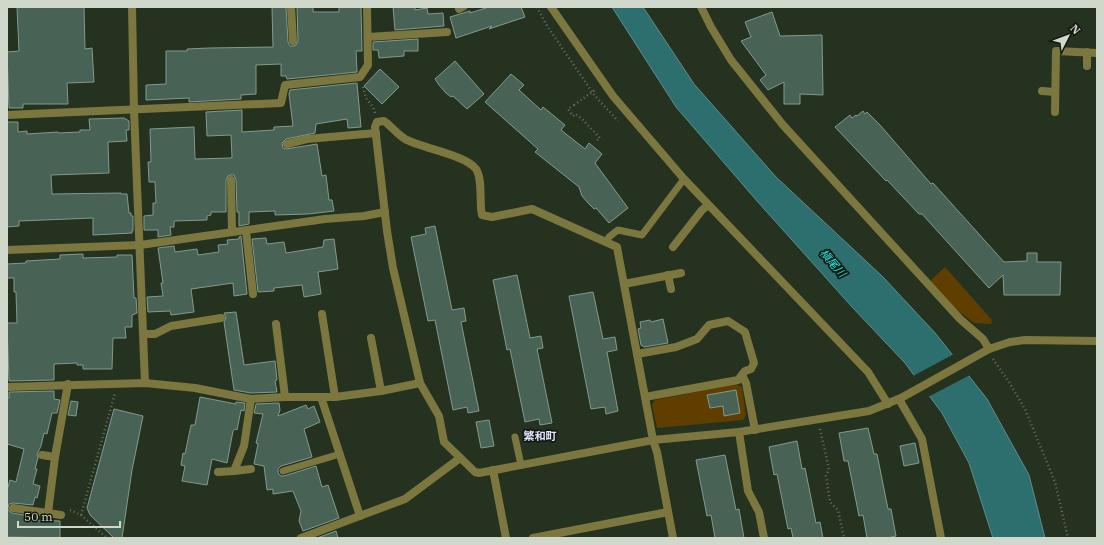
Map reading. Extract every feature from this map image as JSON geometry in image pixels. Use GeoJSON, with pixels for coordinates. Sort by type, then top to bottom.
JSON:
{"type":"FeatureCollection","features":[{"type":"Feature","properties":{"kind":"street"},"geometry":{"type":"LineString","coordinates":[[132,7],[134,110],[145,383]]}},
{"type":"Feature","properties":{"kind":"street"},"geometry":{"type":"LineString","coordinates":[[291,7],[293,41]]}},
{"type":"Feature","properties":{"kind":"street"},"geometry":{"type":"LineString","coordinates":[[7,115],[281,103],[285,85],[360,77],[368,65],[367,7]]}},
{"type":"Feature","properties":{"kind":"street"},"geometry":{"type":"LineString","coordinates":[[551,7],[613,96],[708,205],[868,372],[888,404]]}},
{"type":"Feature","properties":{"kind":"street"},"geometry":{"type":"LineString","coordinates":[[701,7],[731,60],[779,120],[960,319],[983,339],[986,351]]}},
{"type":"Feature","properties":{"kind":"street"},"geometry":{"type":"LineString","coordinates":[[368,37],[447,32]]}},
{"type":"Feature","properties":{"kind":"street"},"geometry":{"type":"LineString","coordinates":[[1055,112],[1056,51],[1097,53]]}},
{"type":"Feature","properties":{"kind":"street"},"geometry":{"type":"LineString","coordinates":[[1087,52],[1087,66]]}},
{"type":"Feature","properties":{"kind":"street"},"geometry":{"type":"LineString","coordinates":[[1042,91],[1055,92]]}},
{"type":"Feature","properties":{"kind":"street"},"geometry":{"type":"LineString","coordinates":[[673,538],[653,440],[617,247],[532,208],[492,217],[482,215],[480,207],[480,178],[476,169],[468,163],[447,153],[405,139],[384,121],[377,122],[375,127],[387,231],[399,296],[420,382],[439,416],[444,442],[475,472],[479,474],[493,470],[653,440],[754,430],[869,411],[900,398],[986,351],[1010,342],[1025,340],[1097,341]]}},
{"type":"Feature","properties":{"kind":"street"},"geometry":{"type":"LineString","coordinates":[[286,144],[307,139],[376,133]]}},
{"type":"Feature","properties":{"kind":"street"},"geometry":{"type":"LineString","coordinates":[[231,180],[232,232]]}},
{"type":"Feature","properties":{"kind":"street"},"geometry":{"type":"LineString","coordinates":[[673,247],[702,210],[708,205]]}},
{"type":"Feature","properties":{"kind":"street"},"geometry":{"type":"LineString","coordinates":[[7,250],[140,245],[246,231],[325,218],[364,216],[385,212]]}},
{"type":"Feature","properties":{"kind":"street"},"geometry":{"type":"LineString","coordinates":[[246,231],[253,294]]}},
{"type":"Feature","properties":{"kind":"street"},"geometry":{"type":"LineString","coordinates":[[624,284],[681,273]]}},
{"type":"Feature","properties":{"kind":"street"},"geometry":{"type":"LineString","coordinates":[[668,275],[671,289]]}},
{"type":"Feature","properties":{"kind":"street"},"geometry":{"type":"LineString","coordinates":[[322,314],[335,396]]}},
{"type":"Feature","properties":{"kind":"street"},"geometry":{"type":"LineString","coordinates":[[144,334],[155,334],[171,326],[221,318]]}},
{"type":"Feature","properties":{"kind":"street"},"geometry":{"type":"LineString","coordinates":[[637,354],[676,347],[697,339],[709,325],[728,321],[745,332],[754,363],[751,369],[745,371],[738,380],[645,397]]}},
{"type":"Feature","properties":{"kind":"street"},"geometry":{"type":"LineString","coordinates":[[276,324],[285,397]]}},
{"type":"Feature","properties":{"kind":"street"},"geometry":{"type":"LineString","coordinates":[[371,338],[382,392]]}},
{"type":"Feature","properties":{"kind":"street"},"geometry":{"type":"LineString","coordinates":[[742,375],[746,383],[754,430]]}},
{"type":"Feature","properties":{"kind":"street"},"geometry":{"type":"LineString","coordinates":[[7,387],[68,384],[145,383],[195,388],[251,399],[321,397],[382,392],[420,382]]}},
{"type":"Feature","properties":{"kind":"street"},"geometry":{"type":"LineString","coordinates":[[48,513],[55,458],[68,384]]}},
{"type":"Feature","properties":{"kind":"street"},"geometry":{"type":"LineString","coordinates":[[321,397],[360,516]]}},
{"type":"Feature","properties":{"kind":"street"},"geometry":{"type":"LineString","coordinates":[[900,398],[922,439],[941,538]]}},
{"type":"Feature","properties":{"kind":"street"},"geometry":{"type":"LineString","coordinates":[[234,471],[244,446],[251,399]]}},
{"type":"Feature","properties":{"kind":"street"},"geometry":{"type":"LineString","coordinates":[[739,432],[748,491],[759,512],[764,538]]}},
{"type":"Feature","properties":{"kind":"street"},"geometry":{"type":"LineString","coordinates":[[42,455],[55,458]]}},
{"type":"Feature","properties":{"kind":"street"},"geometry":{"type":"LineString","coordinates":[[300,538],[405,499],[460,458]]}},
{"type":"Feature","properties":{"kind":"street"},"geometry":{"type":"LineString","coordinates":[[218,472],[251,469]]}},
{"type":"Feature","properties":{"kind":"street"},"geometry":{"type":"LineString","coordinates":[[493,470],[506,538]]}},
{"type":"Feature","properties":{"kind":"street"},"geometry":{"type":"LineString","coordinates":[[13,508],[61,514]]}},
{"type":"Feature","properties":{"kind":"street"},"geometry":{"type":"LineString","coordinates":[[533,538],[668,512]]}},
{"type":"Feature","properties":{"kind":"lane"},"geometry":{"type":"LineString","coordinates":[[606,242],[609,237],[618,230],[642,235],[684,179]]}},
{"type":"Feature","properties":{"kind":"lane"},"geometry":{"type":"LineString","coordinates":[[515,437],[521,465]]}},
{"type":"Feature","properties":{"kind":"lane"},"geometry":{"type":"LineString","coordinates":[[283,471],[340,454]]}},
{"type":"Feature","properties":{"kind":"path"},"geometry":{"type":"LineString","coordinates":[[360,77],[366,98],[373,108],[377,122]]}},
{"type":"Feature","properties":{"kind":"path"},"geometry":{"type":"LineString","coordinates":[[595,90],[568,109],[573,116],[575,114],[582,118],[600,138],[597,140]]}},
{"type":"Feature","properties":{"kind":"path"},"geometry":{"type":"LineString","coordinates":[[993,359],[1009,382],[1028,416],[1055,482],[1068,538]]}},
{"type":"Feature","properties":{"kind":"path"},"geometry":{"type":"LineString","coordinates":[[80,515],[118,384]]}},
{"type":"Feature","properties":{"kind":"path"},"geometry":{"type":"LineString","coordinates":[[820,429],[829,469],[826,476],[830,502],[838,510],[844,538]]}},
{"type":"Feature","properties":{"kind":"path"},"geometry":{"type":"LineString","coordinates":[[61,514],[67,509],[80,515],[107,538]]}},
{"type":"Feature","properties":{"kind":"shaded area"},"geometry":{"type":"Polygon","coordinates":[[[945,267],[992,320],[991,324],[974,323],[956,309],[930,281],[945,267]]]}},
{"type":"Feature","properties":{"kind":"shaded area"},"geometry":{"type":"Polygon","coordinates":[[[736,384],[742,387],[746,415],[743,420],[657,428],[652,405],[655,400],[736,384]]]}},
{"type":"Feature","properties":{"kind":"water","name":"槇尾川"},"geometry":{"type":"Polygon","coordinates":[[[612,7],[643,7],[694,84],[776,177],[883,277],[936,334],[987,399],[1029,475],[1045,538],[993,538],[969,463],[942,413],[905,363],[853,308],[757,201],[676,107],[612,7]]]}},
{"type":"Feature","properties":{"kind":"pier"},"geometry":{"type":"Polygon","coordinates":[[[954,354],[970,375],[928,397],[913,376],[954,354]]]}},
{"type":"Feature","properties":{"kind":"building"},"geometry":{"type":"Polygon","coordinates":[[[17,7],[84,7],[85,49],[92,48],[94,82],[67,83],[68,104],[23,104],[23,108],[9,108],[7,52],[19,51],[17,7]]]}},
{"type":"Feature","properties":{"kind":"building"},"geometry":{"type":"Polygon","coordinates":[[[272,7],[286,7],[288,42],[290,46],[293,46],[296,45],[298,41],[297,7],[313,7],[313,12],[339,12],[339,7],[361,7],[362,51],[356,51],[357,72],[287,79],[286,76],[281,76],[281,64],[256,65],[256,94],[241,95],[241,99],[189,102],[189,98],[146,100],[146,85],[166,84],[166,51],[187,51],[187,49],[209,48],[273,47],[272,7]]]}},
{"type":"Feature","properties":{"kind":"building"},"geometry":{"type":"Polygon","coordinates":[[[393,7],[415,7],[415,10],[427,8],[428,14],[443,13],[444,26],[395,30],[393,7]]]}},
{"type":"Feature","properties":{"kind":"building"},"geometry":{"type":"Polygon","coordinates":[[[489,7],[521,7],[525,17],[456,38],[450,17],[489,7]]]}},
{"type":"Feature","properties":{"kind":"building"},"geometry":{"type":"Polygon","coordinates":[[[772,12],[780,36],[822,35],[823,95],[800,94],[800,104],[784,104],[784,82],[768,90],[760,80],[766,75],[741,41],[751,37],[745,22],[772,12]]]}},
{"type":"Feature","properties":{"kind":"building"},"geometry":{"type":"Polygon","coordinates":[[[418,39],[418,51],[404,51],[404,56],[379,58],[378,50],[373,50],[373,42],[418,39]]]}},
{"type":"Feature","properties":{"kind":"building"},"geometry":{"type":"Polygon","coordinates":[[[455,61],[484,94],[467,109],[453,96],[451,97],[446,93],[435,79],[455,61]]]}},
{"type":"Feature","properties":{"kind":"building"},"geometry":{"type":"Polygon","coordinates":[[[380,69],[399,87],[382,104],[364,86],[380,69]]]}},
{"type":"Feature","properties":{"kind":"building"},"geometry":{"type":"Polygon","coordinates":[[[511,74],[524,85],[519,90],[541,110],[543,107],[565,125],[561,130],[585,149],[589,143],[602,154],[595,163],[628,208],[609,223],[596,208],[594,209],[582,196],[579,187],[535,152],[538,149],[485,102],[511,74]]]}},
{"type":"Feature","properties":{"kind":"building"},"geometry":{"type":"Polygon","coordinates":[[[357,83],[361,127],[348,128],[347,119],[316,124],[315,133],[286,139],[282,143],[283,148],[286,149],[317,144],[322,176],[326,175],[329,200],[332,200],[334,211],[308,214],[275,215],[275,211],[249,212],[249,224],[239,226],[236,180],[234,175],[231,175],[228,176],[226,180],[226,212],[211,212],[211,215],[207,216],[207,220],[174,221],[174,227],[170,227],[171,235],[158,237],[158,230],[144,230],[144,216],[153,215],[153,203],[156,203],[155,182],[149,182],[148,162],[151,162],[150,129],[194,127],[195,159],[231,158],[231,135],[207,136],[206,112],[242,110],[242,132],[274,130],[274,127],[293,126],[289,94],[290,90],[357,83]]]}},
{"type":"Feature","properties":{"kind":"building"},"geometry":{"type":"Polygon","coordinates":[[[863,111],[865,114],[867,112],[880,125],[931,184],[933,183],[1004,262],[1027,261],[1027,253],[1037,253],[1037,262],[1061,262],[1060,295],[1004,295],[1003,275],[989,288],[922,214],[919,214],[887,180],[886,181],[835,127],[850,115],[852,118],[863,111]]]}},
{"type":"Feature","properties":{"kind":"building"},"geometry":{"type":"Polygon","coordinates":[[[124,118],[129,121],[129,130],[126,130],[127,141],[108,142],[109,173],[51,175],[52,194],[127,194],[129,213],[133,216],[132,233],[93,235],[93,218],[19,221],[19,226],[7,227],[7,122],[18,122],[18,132],[27,131],[27,134],[58,133],[90,130],[89,119],[124,118]]]}},
{"type":"Feature","properties":{"kind":"building"},"geometry":{"type":"Polygon","coordinates":[[[435,226],[452,310],[464,308],[466,321],[461,322],[479,411],[468,413],[467,407],[453,410],[435,320],[428,321],[411,237],[426,234],[425,228],[435,226]]]}},
{"type":"Feature","properties":{"kind":"building"},"geometry":{"type":"Polygon","coordinates":[[[241,236],[247,294],[234,296],[233,283],[191,289],[194,312],[171,315],[170,311],[148,312],[147,297],[163,296],[161,283],[163,283],[158,248],[174,246],[175,252],[197,249],[198,255],[219,252],[218,245],[228,244],[227,240],[239,239],[241,236]]]}},
{"type":"Feature","properties":{"kind":"building"},"geometry":{"type":"Polygon","coordinates":[[[266,238],[267,244],[284,242],[286,253],[323,247],[324,240],[334,239],[338,269],[318,272],[321,294],[304,297],[302,285],[274,288],[274,291],[258,292],[252,239],[266,238]]]}},
{"type":"Feature","properties":{"kind":"building"},"geometry":{"type":"Polygon","coordinates":[[[83,254],[83,258],[132,255],[134,298],[136,298],[137,313],[132,315],[132,327],[125,327],[126,338],[113,338],[112,369],[83,369],[83,365],[77,365],[77,363],[54,364],[54,380],[9,381],[7,323],[17,323],[14,278],[7,278],[7,264],[26,263],[26,261],[60,259],[60,255],[83,254]]]}},
{"type":"Feature","properties":{"kind":"building"},"geometry":{"type":"Polygon","coordinates":[[[517,275],[530,338],[541,336],[543,348],[537,349],[552,423],[540,425],[539,419],[525,422],[510,349],[507,350],[493,280],[517,275]]]}},
{"type":"Feature","properties":{"kind":"building"},"geometry":{"type":"Polygon","coordinates":[[[593,292],[603,339],[615,337],[617,350],[607,352],[618,411],[606,414],[605,407],[591,409],[569,296],[593,292]]]}},
{"type":"Feature","properties":{"kind":"building"},"geometry":{"type":"Polygon","coordinates":[[[236,312],[244,365],[275,361],[277,380],[275,381],[277,392],[251,393],[234,390],[224,322],[226,318],[224,313],[236,312]]]}},
{"type":"Feature","properties":{"kind":"building"},"geometry":{"type":"Polygon","coordinates":[[[663,319],[668,343],[644,347],[641,345],[638,329],[641,328],[640,322],[650,320],[651,322],[663,319]]]}},
{"type":"Feature","properties":{"kind":"building"},"geometry":{"type":"Polygon","coordinates":[[[736,390],[740,413],[724,416],[723,406],[710,408],[707,395],[736,390]]]}},
{"type":"Feature","properties":{"kind":"building"},"geometry":{"type":"Polygon","coordinates":[[[54,391],[54,399],[60,400],[57,413],[52,413],[47,434],[44,433],[41,446],[37,454],[38,458],[35,469],[37,469],[33,484],[40,486],[37,498],[35,497],[33,505],[9,504],[8,510],[12,513],[30,516],[29,520],[60,521],[60,538],[7,537],[7,490],[10,480],[16,482],[24,449],[7,444],[7,398],[9,398],[9,392],[54,391]]]}},
{"type":"Feature","properties":{"kind":"building"},"geometry":{"type":"Polygon","coordinates":[[[200,397],[236,404],[236,402],[245,403],[244,411],[241,410],[237,430],[235,429],[233,431],[227,463],[212,459],[207,485],[182,481],[185,466],[181,465],[183,453],[185,454],[191,425],[195,425],[200,397]]]}},
{"type":"Feature","properties":{"kind":"building"},"geometry":{"type":"Polygon","coordinates":[[[71,401],[78,402],[76,416],[68,415],[71,401]]]}},
{"type":"Feature","properties":{"kind":"building"},"geometry":{"type":"Polygon","coordinates":[[[279,403],[280,410],[278,416],[306,405],[308,409],[314,406],[320,422],[304,429],[312,457],[281,466],[278,469],[278,473],[281,476],[284,476],[316,466],[322,487],[328,485],[339,518],[303,531],[299,521],[301,511],[293,491],[273,494],[273,489],[267,490],[264,466],[254,464],[258,444],[256,443],[263,414],[254,413],[256,404],[279,403]]]}},
{"type":"Feature","properties":{"kind":"building"},"geometry":{"type":"Polygon","coordinates":[[[114,409],[143,416],[132,470],[122,538],[114,538],[90,515],[87,508],[114,409]]]}},
{"type":"Feature","properties":{"kind":"building"},"geometry":{"type":"Polygon","coordinates":[[[489,420],[494,446],[481,448],[476,422],[489,420]]]}},
{"type":"Feature","properties":{"kind":"building"},"geometry":{"type":"Polygon","coordinates":[[[868,428],[874,454],[877,454],[888,509],[891,509],[896,536],[887,538],[867,538],[863,515],[859,516],[848,461],[844,461],[839,433],[868,428]]]}},
{"type":"Feature","properties":{"kind":"building"},"geometry":{"type":"Polygon","coordinates":[[[797,441],[802,469],[805,468],[816,523],[820,522],[823,538],[793,538],[791,528],[788,529],[777,474],[774,475],[769,447],[797,441]]]}},
{"type":"Feature","properties":{"kind":"building"},"geometry":{"type":"Polygon","coordinates":[[[915,443],[919,463],[904,466],[900,446],[915,443]]]}},
{"type":"Feature","properties":{"kind":"building"},"geometry":{"type":"Polygon","coordinates":[[[725,455],[736,510],[739,509],[744,538],[715,538],[711,515],[707,516],[696,460],[725,455]]]}},
{"type":"Feature","properties":{"kind":"building"},"geometry":{"type":"Polygon","coordinates":[[[336,531],[338,538],[317,538],[336,531]]]}},
{"type":"Feature","properties":{"kind":"district","name":"繁和町"},"geometry":{"type":"Point","coordinates":[540,436]}}]}
